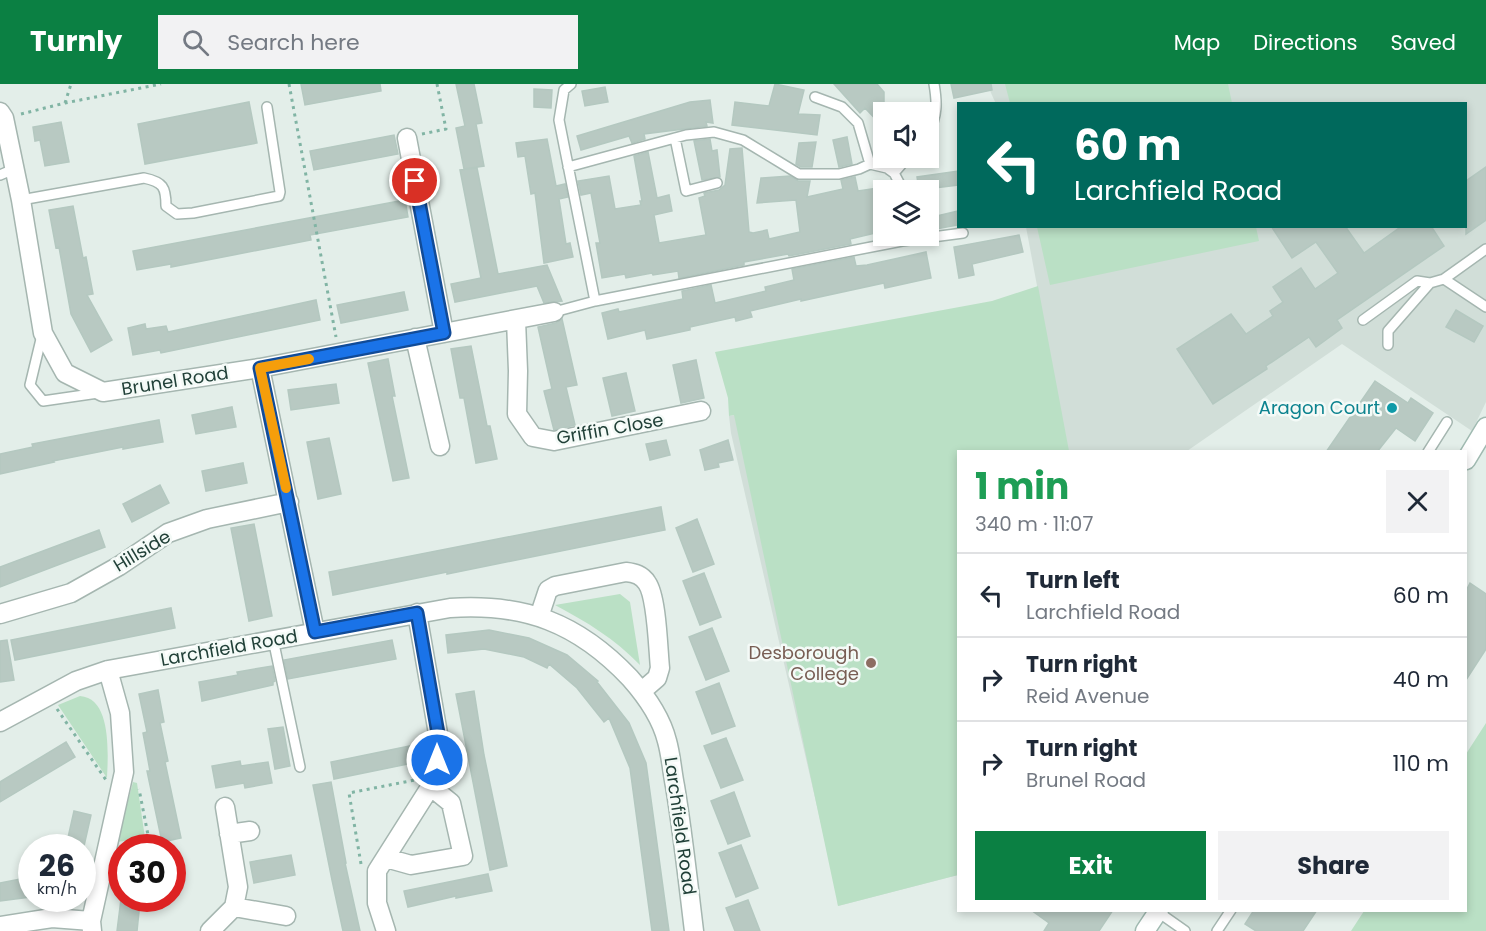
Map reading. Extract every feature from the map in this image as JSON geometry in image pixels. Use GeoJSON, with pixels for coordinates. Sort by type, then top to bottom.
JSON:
{"type":"FeatureCollection","features":[{"type":"Feature","properties":{"kind":"street","name":"Brunel Road"},"geometry":{"type":"LineString","coordinates":[[2,115],[7,172],[21,200],[42,333],[65,373],[103,392],[260,368],[555,312]]}},
{"type":"Feature","properties":{"kind":"street"},"geometry":{"type":"LineString","coordinates":[[407,138],[444,333]]}},
{"type":"Feature","properties":{"kind":"street","name":"Griffin Close"},"geometry":{"type":"LineString","coordinates":[[516,320],[518,371],[516,414],[533,437],[554,441],[701,411]]}},
{"type":"Feature","properties":{"kind":"street"},"geometry":{"type":"LineString","coordinates":[[415,338],[440,446]]}},
{"type":"Feature","properties":{"kind":"street"},"geometry":{"type":"LineString","coordinates":[[260,368],[315,632]]}},
{"type":"Feature","properties":{"kind":"street"},"geometry":{"type":"LineString","coordinates":[[1467,458],[1486,427]]}},
{"type":"Feature","properties":{"kind":"street","name":"Hillside"},"geometry":{"type":"LineString","coordinates":[[0,614],[71,593],[119,566],[168,533],[207,519],[289,502]]}},
{"type":"Feature","properties":{"kind":"street"},"geometry":{"type":"LineString","coordinates":[[539,617],[548,590],[555,586],[626,572],[643,577],[652,592],[660,674],[642,691]]}},
{"type":"Feature","properties":{"kind":"street","name":"Larchfield Road"},"geometry":{"type":"LineString","coordinates":[[0,722],[76,681],[108,670],[417,613],[482,606],[539,617],[567,628],[592,644],[619,666],[642,691],[656,715],[667,740],[681,821],[694,931]]}},
{"type":"Feature","properties":{"kind":"street"},"geometry":{"type":"LineString","coordinates":[[386,931],[377,903],[378,871],[432,781],[440,745],[417,613]]}},
{"type":"Feature","properties":{"kind":"street"},"geometry":{"type":"LineString","coordinates":[[108,670],[120,713],[122,777],[110,834]]}},
{"type":"Feature","properties":{"kind":"street"},"geometry":{"type":"LineString","coordinates":[[386,858],[411,866],[463,856],[451,803],[432,781]]}},
{"type":"Feature","properties":{"kind":"street"},"geometry":{"type":"LineString","coordinates":[[210,931],[234,907],[238,887],[225,807]]}},
{"type":"Feature","properties":{"kind":"street"},"geometry":{"type":"LineString","coordinates":[[229,834],[250,831]]}},
{"type":"Feature","properties":{"kind":"street"},"geometry":{"type":"LineString","coordinates":[[0,926],[52,918],[92,926],[108,845]]}},
{"type":"Feature","properties":{"kind":"street"},"geometry":{"type":"LineString","coordinates":[[234,907],[286,916]]}},
{"type":"Feature","properties":{"kind":"street"},"geometry":{"type":"LineString","coordinates":[[1145,931],[1157,912]]}},
{"type":"Feature","properties":{"kind":"lane"},"geometry":{"type":"LineString","coordinates":[[571,84],[564,90],[559,120],[595,301]]}},
{"type":"Feature","properties":{"kind":"lane"},"geometry":{"type":"LineString","coordinates":[[934,84],[936,102]]}},
{"type":"Feature","properties":{"kind":"lane"},"geometry":{"type":"LineString","coordinates":[[815,97],[842,107],[858,123],[870,164]]}},
{"type":"Feature","properties":{"kind":"lane"},"geometry":{"type":"LineString","coordinates":[[21,200],[144,178],[157,181],[166,191],[166,206],[177,214],[279,196],[267,107]]}},
{"type":"Feature","properties":{"kind":"lane"},"geometry":{"type":"LineString","coordinates":[[568,167],[675,138],[714,132],[743,140],[799,174],[839,174],[859,170],[870,164],[887,168],[894,173],[898,180]]}},
{"type":"Feature","properties":{"kind":"lane"},"geometry":{"type":"LineString","coordinates":[[675,138],[686,190],[717,183]]}},
{"type":"Feature","properties":{"kind":"lane"},"geometry":{"type":"LineString","coordinates":[[894,173],[898,168]]}},
{"type":"Feature","properties":{"kind":"lane"},"geometry":{"type":"LineString","coordinates":[[939,235],[963,233]]}},
{"type":"Feature","properties":{"kind":"lane"},"geometry":{"type":"LineString","coordinates":[[555,312],[595,301],[873,244]]}},
{"type":"Feature","properties":{"kind":"lane"},"geometry":{"type":"LineString","coordinates":[[1364,320],[1417,281],[1430,283],[1444,279],[1486,249]]}},
{"type":"Feature","properties":{"kind":"lane"},"geometry":{"type":"LineString","coordinates":[[1444,279],[1486,307]]}},
{"type":"Feature","properties":{"kind":"lane"},"geometry":{"type":"LineString","coordinates":[[1388,345],[1388,331],[1430,283]]}},
{"type":"Feature","properties":{"kind":"lane"},"geometry":{"type":"LineString","coordinates":[[42,333],[30,385],[43,401],[103,392]]}},
{"type":"Feature","properties":{"kind":"lane"},"geometry":{"type":"LineString","coordinates":[[1429,450],[1447,422]]}},
{"type":"Feature","properties":{"kind":"lane"},"geometry":{"type":"LineString","coordinates":[[273,639],[300,767]]}},
{"type":"Feature","properties":{"kind":"lane"},"geometry":{"type":"LineString","coordinates":[[1159,912],[1185,931]]}},
{"type":"Feature","properties":{"kind":"lane"},"geometry":{"type":"LineString","coordinates":[[1217,931],[1230,912]]}},
{"type":"Feature","properties":{"kind":"path"},"geometry":{"type":"LineString","coordinates":[[65,103],[71,84]]}},
{"type":"Feature","properties":{"kind":"path"},"geometry":{"type":"LineString","coordinates":[[2,115],[161,84]]}},
{"type":"Feature","properties":{"kind":"path"},"geometry":{"type":"LineString","coordinates":[[289,84],[339,353]]}},
{"type":"Feature","properties":{"kind":"path"},"geometry":{"type":"LineString","coordinates":[[407,138],[446,129],[437,84]]}},
{"type":"Feature","properties":{"kind":"path"},"geometry":{"type":"LineString","coordinates":[[48,695],[118,798]]}},
{"type":"Feature","properties":{"kind":"path"},"geometry":{"type":"LineString","coordinates":[[122,777],[137,778],[148,834]]}},
{"type":"Feature","properties":{"kind":"path"},"geometry":{"type":"LineString","coordinates":[[377,875],[363,875],[349,792],[432,781]]}},
{"type":"Feature","properties":{"kind":"shaded area","name":"Desborough College"},"geometry":{"type":"Polygon","coordinates":[[[987,84],[1486,84],[1486,402],[1472,431],[1342,344],[1188,450],[957,450],[957,875],[838,906],[729,416],[1050,355],[1026,228],[1467,228],[1467,102],[995,102],[987,84]]]}},
{"type":"Feature","properties":{"kind":"green space"},"geometry":{"type":"Polygon","coordinates":[[[1005,84],[1228,84],[1232,102],[1010,102],[1005,84]]]}},
{"type":"Feature","properties":{"kind":"green space"},"geometry":{"type":"Polygon","coordinates":[[[1037,228],[1256,228],[1259,241],[1050,285],[1037,228]]]}},
{"type":"Feature","properties":{"kind":"green space"},"geometry":{"type":"Polygon","coordinates":[[[1038,286],[1069,450],[957,450],[957,875],[838,906],[734,415],[729,416],[728,398],[715,352],[992,301],[1038,286]]]}},
{"type":"Feature","properties":{"kind":"green space"},"geometry":{"type":"Polygon","coordinates":[[[620,594],[630,602],[640,665],[600,632],[555,605],[620,594]]]}},
{"type":"Feature","properties":{"kind":"green space"},"geometry":{"type":"Polygon","coordinates":[[[80,696],[90,699],[98,706],[103,717],[108,756],[107,778],[58,705],[80,696]]]}},
{"type":"Feature","properties":{"kind":"green space"},"geometry":{"type":"Polygon","coordinates":[[[1486,723],[1486,931],[1351,931],[1363,912],[1467,912],[1467,752],[1486,723]]]}},
{"type":"Feature","properties":{"kind":"green space"},"geometry":{"type":"Polygon","coordinates":[[[133,782],[137,783],[144,834],[119,834],[133,782]]]}},
{"type":"Feature","properties":{"kind":"building"},"geometry":{"type":"Polygon","coordinates":[[[301,84],[380,84],[381,91],[305,105],[301,84]]]}},
{"type":"Feature","properties":{"kind":"building"},"geometry":{"type":"Polygon","coordinates":[[[456,84],[474,84],[482,123],[476,124],[484,166],[464,169],[456,128],[465,126],[456,84]]]}},
{"type":"Feature","properties":{"kind":"building"},"geometry":{"type":"Polygon","coordinates":[[[775,84],[804,90],[798,114],[820,115],[817,135],[732,125],[735,102],[769,106],[775,84]]]}},
{"type":"Feature","properties":{"kind":"building"},"geometry":{"type":"Polygon","coordinates":[[[834,84],[877,84],[884,92],[884,102],[873,102],[873,116],[865,108],[860,113],[834,84]]]}},
{"type":"Feature","properties":{"kind":"building"},"geometry":{"type":"Polygon","coordinates":[[[951,84],[991,84],[992,90],[954,98],[951,84]]]}},
{"type":"Feature","properties":{"kind":"building"},"geometry":{"type":"Polygon","coordinates":[[[605,87],[608,102],[585,106],[582,91],[605,87]]]}},
{"type":"Feature","properties":{"kind":"building"},"geometry":{"type":"Polygon","coordinates":[[[534,89],[552,90],[551,108],[534,107],[534,89]]]}},
{"type":"Feature","properties":{"kind":"building"},"geometry":{"type":"Polygon","coordinates":[[[710,100],[713,123],[706,122],[707,126],[644,134],[645,139],[632,143],[629,136],[581,150],[577,136],[690,102],[710,100]]]}},
{"type":"Feature","properties":{"kind":"building"},"geometry":{"type":"Polygon","coordinates":[[[249,102],[257,143],[145,164],[138,124],[249,102]]]}},
{"type":"Feature","properties":{"kind":"building"},"geometry":{"type":"Polygon","coordinates":[[[61,122],[69,162],[45,166],[40,140],[35,141],[33,127],[61,122]]]}},
{"type":"Feature","properties":{"kind":"building"},"geometry":{"type":"Polygon","coordinates":[[[394,135],[398,154],[314,170],[310,151],[394,135]]]}},
{"type":"Feature","properties":{"kind":"building"},"geometry":{"type":"Polygon","coordinates":[[[847,137],[852,164],[839,167],[833,140],[847,137]]]}},
{"type":"Feature","properties":{"kind":"building"},"geometry":{"type":"Polygon","coordinates":[[[547,139],[556,186],[565,184],[568,197],[559,199],[566,244],[570,243],[573,257],[544,263],[535,193],[531,194],[525,156],[518,157],[516,143],[547,139]]]}},
{"type":"Feature","properties":{"kind":"building"},"geometry":{"type":"Polygon","coordinates":[[[710,139],[712,151],[717,150],[720,177],[702,180],[694,141],[710,139]]]}},
{"type":"Feature","properties":{"kind":"building"},"geometry":{"type":"Polygon","coordinates":[[[816,142],[812,167],[801,167],[796,164],[799,143],[816,142]]]}},
{"type":"Feature","properties":{"kind":"building"},"geometry":{"type":"Polygon","coordinates":[[[742,148],[749,232],[767,230],[769,239],[800,232],[796,200],[757,203],[761,178],[790,176],[798,181],[810,181],[807,197],[843,189],[841,180],[855,177],[858,191],[873,189],[873,234],[850,239],[851,244],[744,262],[744,265],[679,278],[678,271],[626,278],[625,274],[602,278],[596,243],[600,243],[591,193],[581,195],[578,181],[609,176],[615,209],[641,205],[634,156],[648,152],[657,198],[669,195],[672,211],[654,215],[659,243],[706,235],[699,198],[705,196],[704,193],[719,190],[725,185],[730,149],[742,148]]]}},
{"type":"Feature","properties":{"kind":"building"},"geometry":{"type":"Polygon","coordinates":[[[1486,167],[1486,220],[1466,234],[1467,228],[1467,180],[1486,167]]]}},
{"type":"Feature","properties":{"kind":"building"},"geometry":{"type":"Polygon","coordinates":[[[477,168],[498,274],[547,265],[562,301],[544,303],[537,286],[455,302],[451,284],[481,278],[460,170],[477,168]]]}},
{"type":"Feature","properties":{"kind":"building"},"geometry":{"type":"Polygon","coordinates":[[[957,171],[957,185],[939,187],[939,180],[917,180],[917,177],[957,171]]]}},
{"type":"Feature","properties":{"kind":"building"},"geometry":{"type":"Polygon","coordinates":[[[405,200],[408,217],[310,235],[311,240],[171,267],[171,264],[137,270],[133,251],[405,200]]]}},
{"type":"Feature","properties":{"kind":"building"},"geometry":{"type":"Polygon","coordinates":[[[73,206],[93,294],[87,295],[112,340],[91,352],[71,314],[59,247],[56,248],[49,210],[73,206]]]}},
{"type":"Feature","properties":{"kind":"building"},"geometry":{"type":"Polygon","coordinates":[[[957,211],[957,225],[939,229],[939,215],[957,211]]]}},
{"type":"Feature","properties":{"kind":"building"},"geometry":{"type":"Polygon","coordinates":[[[1272,228],[1346,228],[1364,253],[1399,228],[1432,228],[1444,246],[1337,320],[1342,328],[1316,347],[1309,337],[1266,366],[1267,369],[1213,404],[1177,349],[1231,314],[1246,334],[1273,316],[1270,311],[1283,302],[1273,287],[1301,268],[1315,289],[1338,273],[1316,242],[1292,258],[1272,228]]]}},
{"type":"Feature","properties":{"kind":"building"},"geometry":{"type":"Polygon","coordinates":[[[1019,235],[1023,252],[972,264],[974,275],[959,278],[954,247],[1019,235]]]}},
{"type":"Feature","properties":{"kind":"building"},"geometry":{"type":"Polygon","coordinates":[[[926,252],[931,278],[885,288],[884,283],[801,301],[801,299],[750,311],[752,317],[736,321],[735,317],[647,339],[645,330],[608,339],[602,313],[618,309],[619,312],[683,299],[682,291],[711,285],[715,303],[766,291],[765,287],[794,280],[792,269],[854,257],[856,266],[867,265],[926,252]]]}},
{"type":"Feature","properties":{"kind":"building"},"geometry":{"type":"Polygon","coordinates":[[[404,292],[408,310],[341,323],[337,305],[404,292]]]}},
{"type":"Feature","properties":{"kind":"building"},"geometry":{"type":"Polygon","coordinates":[[[316,300],[320,320],[161,353],[160,350],[133,355],[128,328],[145,324],[146,329],[166,326],[168,332],[316,300]]]}},
{"type":"Feature","properties":{"kind":"building"},"geometry":{"type":"Polygon","coordinates":[[[1456,310],[1483,326],[1474,342],[1446,327],[1456,310]]]}},
{"type":"Feature","properties":{"kind":"building"},"geometry":{"type":"Polygon","coordinates":[[[562,319],[577,385],[566,387],[575,425],[554,430],[544,391],[552,389],[538,327],[556,323],[562,319]]]}},
{"type":"Feature","properties":{"kind":"building"},"geometry":{"type":"Polygon","coordinates":[[[471,346],[487,426],[490,426],[497,459],[476,463],[464,398],[460,398],[451,349],[471,346]]]}},
{"type":"Feature","properties":{"kind":"building"},"geometry":{"type":"Polygon","coordinates":[[[388,359],[395,396],[392,396],[409,478],[393,481],[368,363],[388,359]]]}},
{"type":"Feature","properties":{"kind":"building"},"geometry":{"type":"Polygon","coordinates":[[[696,360],[704,398],[681,403],[673,365],[696,360]]]}},
{"type":"Feature","properties":{"kind":"building"},"geometry":{"type":"Polygon","coordinates":[[[626,373],[635,411],[612,416],[603,378],[626,373]]]}},
{"type":"Feature","properties":{"kind":"building","name":"Aragon Court"},"geometry":{"type":"Polygon","coordinates":[[[1375,381],[1408,403],[1411,398],[1433,413],[1415,441],[1396,428],[1379,450],[1327,450],[1375,381]]]}},
{"type":"Feature","properties":{"kind":"building"},"geometry":{"type":"Polygon","coordinates":[[[336,384],[339,403],[291,410],[288,390],[336,384]]]}},
{"type":"Feature","properties":{"kind":"building"},"geometry":{"type":"Polygon","coordinates":[[[232,407],[236,427],[196,434],[192,415],[232,407]]]}},
{"type":"Feature","properties":{"kind":"building"},"geometry":{"type":"Polygon","coordinates":[[[159,420],[163,442],[123,449],[123,447],[0,474],[0,454],[33,447],[32,444],[159,420]]]}},
{"type":"Feature","properties":{"kind":"building"},"geometry":{"type":"Polygon","coordinates":[[[329,438],[341,494],[318,499],[307,442],[329,438]]]}},
{"type":"Feature","properties":{"kind":"building"},"geometry":{"type":"Polygon","coordinates":[[[666,440],[670,455],[650,460],[646,444],[666,440]]]}},
{"type":"Feature","properties":{"kind":"building"},"geometry":{"type":"Polygon","coordinates":[[[728,440],[733,460],[718,463],[719,467],[705,470],[700,450],[728,440]]]}},
{"type":"Feature","properties":{"kind":"building"},"geometry":{"type":"Polygon","coordinates":[[[243,463],[247,483],[206,491],[202,471],[243,463]]]}},
{"type":"Feature","properties":{"kind":"building"},"geometry":{"type":"Polygon","coordinates":[[[160,485],[169,503],[132,522],[123,504],[160,485]]]}},
{"type":"Feature","properties":{"kind":"building"},"geometry":{"type":"Polygon","coordinates":[[[661,507],[665,530],[333,595],[329,572],[661,507]]]}},
{"type":"Feature","properties":{"kind":"building"},"geometry":{"type":"Polygon","coordinates":[[[697,519],[714,564],[693,572],[676,528],[697,519]]]}},
{"type":"Feature","properties":{"kind":"building"},"geometry":{"type":"Polygon","coordinates":[[[254,524],[272,616],[249,621],[231,528],[254,524]]]}},
{"type":"Feature","properties":{"kind":"building"},"geometry":{"type":"Polygon","coordinates":[[[99,530],[105,547],[0,587],[0,567],[99,530]]]}},
{"type":"Feature","properties":{"kind":"building"},"geometry":{"type":"Polygon","coordinates":[[[704,573],[721,617],[700,625],[683,581],[704,573]]]}},
{"type":"Feature","properties":{"kind":"building"},"geometry":{"type":"Polygon","coordinates":[[[1470,583],[1486,594],[1486,649],[1467,678],[1467,589],[1470,583]]]}},
{"type":"Feature","properties":{"kind":"building"},"geometry":{"type":"Polygon","coordinates":[[[171,608],[175,628],[15,660],[11,640],[171,608]]]}},
{"type":"Feature","properties":{"kind":"building"},"geometry":{"type":"Polygon","coordinates":[[[712,628],[729,671],[706,680],[689,637],[712,628]]]}},
{"type":"Feature","properties":{"kind":"building"},"geometry":{"type":"Polygon","coordinates":[[[489,630],[529,638],[567,655],[598,681],[629,723],[646,763],[669,931],[652,931],[630,768],[609,718],[604,722],[577,688],[549,664],[547,668],[524,657],[484,649],[448,653],[446,635],[489,630]]]}},
{"type":"Feature","properties":{"kind":"building"},"geometry":{"type":"Polygon","coordinates":[[[7,640],[14,680],[0,682],[0,641],[7,640]]]}},
{"type":"Feature","properties":{"kind":"building"},"geometry":{"type":"Polygon","coordinates":[[[392,640],[396,659],[288,679],[284,660],[392,640]]]}},
{"type":"Feature","properties":{"kind":"building"},"geometry":{"type":"Polygon","coordinates":[[[272,666],[275,681],[273,685],[202,701],[199,682],[272,666]]]}},
{"type":"Feature","properties":{"kind":"building"},"geometry":{"type":"Polygon","coordinates":[[[719,683],[735,726],[712,734],[696,692],[719,683]]]}},
{"type":"Feature","properties":{"kind":"building"},"geometry":{"type":"Polygon","coordinates":[[[158,690],[164,722],[160,723],[168,761],[165,762],[180,834],[160,834],[147,771],[150,771],[143,733],[147,732],[139,694],[158,690]]]}},
{"type":"Feature","properties":{"kind":"building"},"geometry":{"type":"Polygon","coordinates":[[[474,691],[484,755],[507,866],[490,870],[456,694],[474,691]]]}},
{"type":"Feature","properties":{"kind":"building"},"geometry":{"type":"Polygon","coordinates":[[[283,727],[290,766],[275,769],[268,729],[283,727]]]}},
{"type":"Feature","properties":{"kind":"building"},"geometry":{"type":"Polygon","coordinates":[[[726,738],[743,780],[721,788],[704,746],[726,738]]]}},
{"type":"Feature","properties":{"kind":"building"},"geometry":{"type":"Polygon","coordinates":[[[66,742],[75,757],[0,802],[0,782],[66,742]]]}},
{"type":"Feature","properties":{"kind":"building"},"geometry":{"type":"Polygon","coordinates":[[[410,746],[413,763],[334,779],[331,762],[410,746]]]}},
{"type":"Feature","properties":{"kind":"building"},"geometry":{"type":"Polygon","coordinates":[[[240,761],[241,766],[268,762],[272,783],[245,788],[244,783],[216,788],[212,766],[240,761]]]}},
{"type":"Feature","properties":{"kind":"building"},"geometry":{"type":"Polygon","coordinates":[[[331,782],[360,931],[343,931],[313,785],[331,782]]]}},
{"type":"Feature","properties":{"kind":"building"},"geometry":{"type":"Polygon","coordinates":[[[734,792],[750,836],[728,844],[711,801],[734,792]]]}},
{"type":"Feature","properties":{"kind":"building"},"geometry":{"type":"Polygon","coordinates":[[[74,811],[91,815],[87,834],[69,834],[74,811]]]}},
{"type":"Feature","properties":{"kind":"building"},"geometry":{"type":"Polygon","coordinates":[[[741,845],[758,888],[736,897],[719,853],[741,845]]]}},
{"type":"Feature","properties":{"kind":"building"},"geometry":{"type":"Polygon","coordinates":[[[291,855],[295,875],[254,883],[250,862],[291,855]]]}},
{"type":"Feature","properties":{"kind":"building"},"geometry":{"type":"Polygon","coordinates":[[[488,874],[492,891],[456,898],[456,896],[408,907],[404,891],[488,874]]]}},
{"type":"Feature","properties":{"kind":"building"},"geometry":{"type":"Polygon","coordinates":[[[18,880],[18,899],[0,901],[0,883],[18,880]]]}},
{"type":"Feature","properties":{"kind":"building"},"geometry":{"type":"Polygon","coordinates":[[[748,900],[760,931],[735,931],[726,908],[748,900]]]}},
{"type":"Feature","properties":{"kind":"building"},"geometry":{"type":"Polygon","coordinates":[[[119,912],[139,912],[137,931],[117,931],[119,912]]]}},
{"type":"Feature","properties":{"kind":"building"},"geometry":{"type":"Polygon","coordinates":[[[1034,912],[1112,912],[1099,931],[1044,931],[1049,923],[1034,912]]]}},
{"type":"Feature","properties":{"kind":"building"},"geometry":{"type":"Polygon","coordinates":[[[1253,912],[1316,912],[1303,931],[1256,931],[1245,924],[1253,912]]]}},
{"type":"Feature","properties":{"kind":"slow traffic"},"geometry":{"type":"LineString","coordinates":[[286,488],[260,368],[309,359]]}},
{"type":"Feature","properties":{"kind":"place","name":"Aragon Court"},"geometry":{"type":"Point","coordinates":[1392,408]}},
{"type":"Feature","properties":{"kind":"place","name":"Desborough College"},"geometry":{"type":"Point","coordinates":[871,663]}},
{"type":"Feature","properties":{"kind":"route"},"geometry":{"type":"LineString","coordinates":[[415,181],[444,333],[260,368],[315,632],[417,613],[440,745],[437,760]]}}]}
